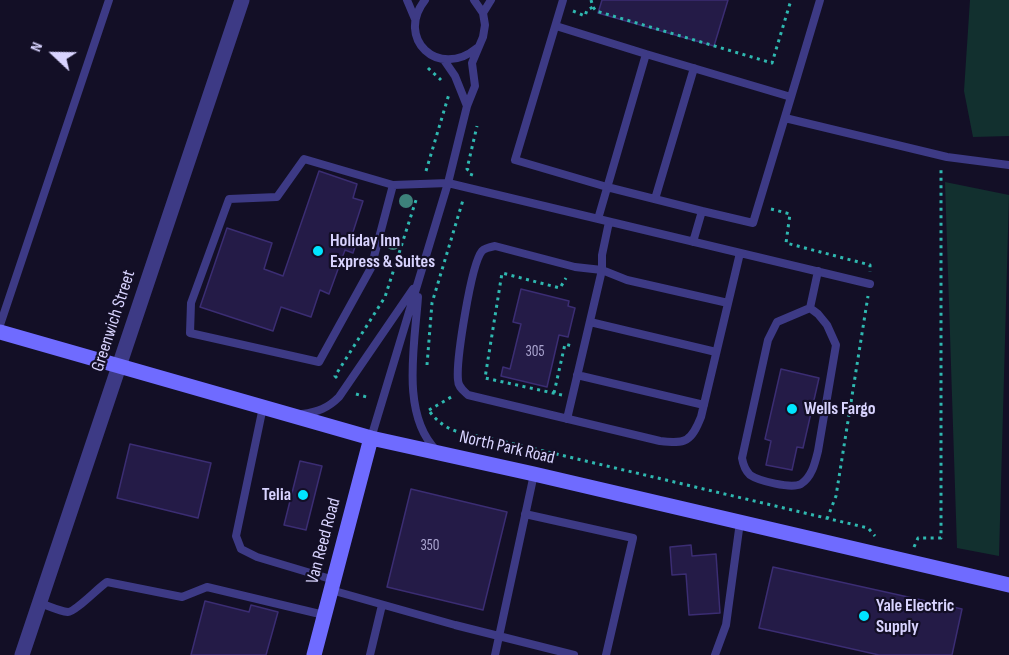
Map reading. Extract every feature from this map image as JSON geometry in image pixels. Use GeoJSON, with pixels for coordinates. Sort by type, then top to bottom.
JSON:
{"type":"FeatureCollection","features":[{"type":"Feature","properties":{"kind":"street","name":"Greenwich Street"},"geometry":{"type":"LineString","coordinates":[[22,655],[242,0]]}},
{"type":"Feature","properties":{"kind":"street","name":"North Park Road"},"geometry":{"type":"LineString","coordinates":[[0,332],[371,438],[1009,585]]}},
{"type":"Feature","properties":{"kind":"street","name":"Van Reed Road"},"geometry":{"type":"LineString","coordinates":[[314,655],[371,438]]}},
{"type":"Feature","properties":{"kind":"lane"},"geometry":{"type":"LineString","coordinates":[[0,325],[109,0]]}},
{"type":"Feature","properties":{"kind":"lane"},"geometry":{"type":"LineString","coordinates":[[407,0],[415,19]]}},
{"type":"Feature","properties":{"kind":"lane"},"geometry":{"type":"LineString","coordinates":[[425,0],[415,19],[418,41],[425,50],[434,57],[444,60],[462,58],[477,48]]}},
{"type":"Feature","properties":{"kind":"lane"},"geometry":{"type":"LineString","coordinates":[[371,438],[448,183],[467,106],[475,86],[472,63],[483,37],[485,25],[483,13],[474,0]]}},
{"type":"Feature","properties":{"kind":"lane"},"geometry":{"type":"LineString","coordinates":[[483,13],[491,0]]}},
{"type":"Feature","properties":{"kind":"lane"},"geometry":{"type":"LineString","coordinates":[[563,0],[515,160],[607,187],[753,223],[820,0]]}},
{"type":"Feature","properties":{"kind":"lane"},"geometry":{"type":"LineString","coordinates":[[556,26],[791,97]]}},
{"type":"Feature","properties":{"kind":"lane"},"geometry":{"type":"LineString","coordinates":[[598,219],[646,54]]}},
{"type":"Feature","properties":{"kind":"lane"},"geometry":{"type":"LineString","coordinates":[[444,60],[455,76],[467,106]]}},
{"type":"Feature","properties":{"kind":"lane"},"geometry":{"type":"LineString","coordinates":[[655,199],[694,68]]}},
{"type":"Feature","properties":{"kind":"lane"},"geometry":{"type":"LineString","coordinates":[[785,118],[941,156],[1009,165]]}},
{"type":"Feature","properties":{"kind":"lane"},"geometry":{"type":"LineString","coordinates":[[393,185],[371,268],[319,362],[190,333],[191,303],[229,199],[277,197],[304,159],[393,185],[448,183],[870,284]]}},
{"type":"Feature","properties":{"kind":"lane"},"geometry":{"type":"LineString","coordinates":[[693,242],[702,211]]}},
{"type":"Feature","properties":{"kind":"lane"},"geometry":{"type":"LineString","coordinates":[[567,419],[602,270],[602,255],[609,222]]}},
{"type":"Feature","properties":{"kind":"lane"},"geometry":{"type":"LineString","coordinates":[[728,303],[627,280],[602,270],[575,267],[495,246],[488,247],[481,252],[471,284],[460,342],[458,381],[468,395],[660,441],[675,443],[687,441],[695,433],[704,405],[740,253]]}},
{"type":"Feature","properties":{"kind":"lane"},"geometry":{"type":"LineString","coordinates":[[810,308],[818,271]]}},
{"type":"Feature","properties":{"kind":"lane"},"geometry":{"type":"LineString","coordinates":[[294,416],[330,406],[419,281]]}},
{"type":"Feature","properties":{"kind":"lane"},"geometry":{"type":"LineString","coordinates":[[419,281],[413,373],[414,400],[423,432],[429,443],[439,453]]}},
{"type":"Feature","properties":{"kind":"lane"},"geometry":{"type":"LineString","coordinates":[[810,308],[827,325],[836,345],[814,467],[808,478],[795,486],[764,481],[749,474],[744,466],[743,449],[768,340],[777,322],[810,308]]}},
{"type":"Feature","properties":{"kind":"lane"},"geometry":{"type":"LineString","coordinates":[[590,322],[716,352]]}},
{"type":"Feature","properties":{"kind":"lane"},"geometry":{"type":"LineString","coordinates":[[577,375],[704,405]]}},
{"type":"Feature","properties":{"kind":"lane"},"geometry":{"type":"LineString","coordinates":[[264,407],[236,536],[241,549],[382,605],[573,655]]}},
{"type":"Feature","properties":{"kind":"lane"},"geometry":{"type":"LineString","coordinates":[[495,655],[534,474]]}},
{"type":"Feature","properties":{"kind":"lane"},"geometry":{"type":"LineString","coordinates":[[525,514],[633,538],[606,655]]}},
{"type":"Feature","properties":{"kind":"lane"},"geometry":{"type":"LineString","coordinates":[[715,655],[726,625],[740,522]]}},
{"type":"Feature","properties":{"kind":"lane"},"geometry":{"type":"LineString","coordinates":[[40,603],[68,612],[75,610],[106,582],[182,597],[207,586],[324,615]]}},
{"type":"Feature","properties":{"kind":"lane"},"geometry":{"type":"LineString","coordinates":[[370,655],[382,605]]}},
{"type":"Feature","properties":{"kind":"path"},"geometry":{"type":"LineString","coordinates":[[591,0],[596,11],[772,63],[791,0]]}},
{"type":"Feature","properties":{"kind":"path"},"geometry":{"type":"LineString","coordinates":[[573,11],[585,16],[587,10],[593,7]]}},
{"type":"Feature","properties":{"kind":"path"},"geometry":{"type":"LineString","coordinates":[[907,561],[918,538],[940,538],[941,156]]}},
{"type":"Feature","properties":{"kind":"path"},"geometry":{"type":"LineString","coordinates":[[572,397],[485,378],[502,273],[560,288],[565,278],[576,280]]}},
{"type":"Feature","properties":{"kind":"path"},"geometry":{"type":"LineString","coordinates":[[554,393],[565,344],[574,347],[576,336]]}},
{"type":"Feature","properties":{"kind":"path"},"geometry":{"type":"LineString","coordinates":[[463,390],[429,410],[439,424],[460,433],[868,528],[878,539]]}},
{"type":"Feature","properties":{"kind":"path"},"geometry":{"type":"LineString","coordinates":[[905,544],[914,546]]}},
{"type":"Feature","properties":{"kind":"green space"},"geometry":{"type":"Polygon","coordinates":[[[970,0],[1009,0],[1009,136],[973,137],[964,91],[970,0]]]}},
{"type":"Feature","properties":{"kind":"green space"},"geometry":{"type":"Polygon","coordinates":[[[945,182],[1009,195],[999,556],[957,548],[945,182]]]}},
{"type":"Feature","properties":{"kind":"building"},"geometry":{"type":"Polygon","coordinates":[[[602,0],[728,0],[714,46],[598,13],[602,0]]]}},
{"type":"Feature","properties":{"kind":"building","name":"Holiday Inn Express & Suites"},"geometry":{"type":"Polygon","coordinates":[[[319,171],[357,184],[353,198],[363,201],[352,235],[358,237],[353,253],[345,250],[329,294],[320,290],[311,317],[281,307],[273,331],[200,307],[227,228],[272,243],[264,269],[283,276],[319,171]]]}},
{"type":"Feature","properties":{"kind":"building"},"geometry":{"type":"Polygon","coordinates":[[[521,289],[569,301],[568,306],[575,308],[568,337],[559,335],[547,387],[501,376],[503,367],[510,369],[521,324],[513,322],[521,289]]]}},
{"type":"Feature","properties":{"kind":"building","name":"Wells Fargo"},"geometry":{"type":"Polygon","coordinates":[[[781,369],[819,378],[803,448],[797,447],[792,470],[766,465],[771,441],[765,439],[781,369]]]}},
{"type":"Feature","properties":{"kind":"building"},"geometry":{"type":"Polygon","coordinates":[[[130,444],[211,463],[198,518],[117,498],[130,444]]]}},
{"type":"Feature","properties":{"kind":"building","name":"Telia"},"geometry":{"type":"Polygon","coordinates":[[[300,461],[322,466],[306,530],[284,525],[300,461]]]}},
{"type":"Feature","properties":{"kind":"building"},"geometry":{"type":"Polygon","coordinates":[[[411,489],[507,512],[483,610],[387,587],[411,489]]]}},
{"type":"Feature","properties":{"kind":"building"},"geometry":{"type":"Polygon","coordinates":[[[691,545],[692,556],[716,554],[720,613],[689,615],[686,574],[672,575],[670,547],[691,545]]]}},
{"type":"Feature","properties":{"kind":"building"},"geometry":{"type":"Polygon","coordinates":[[[773,567],[962,609],[952,655],[879,655],[759,628],[773,567]]]}},
{"type":"Feature","properties":{"kind":"building"},"geometry":{"type":"Polygon","coordinates":[[[205,601],[249,612],[251,605],[278,612],[266,655],[191,655],[205,601]]]}},
{"type":"Feature","properties":{"kind":"place","name":"Holiday Inn Express & Suites"},"geometry":{"type":"Point","coordinates":[318,251]}},
{"type":"Feature","properties":{"kind":"place","name":"Wells Fargo"},"geometry":{"type":"Point","coordinates":[792,409]}},
{"type":"Feature","properties":{"kind":"place","name":"Telia"},"geometry":{"type":"Point","coordinates":[303,495]}},
{"type":"Feature","properties":{"kind":"place","name":"Yale Electric Supply"},"geometry":{"type":"Point","coordinates":[864,616]}}]}
